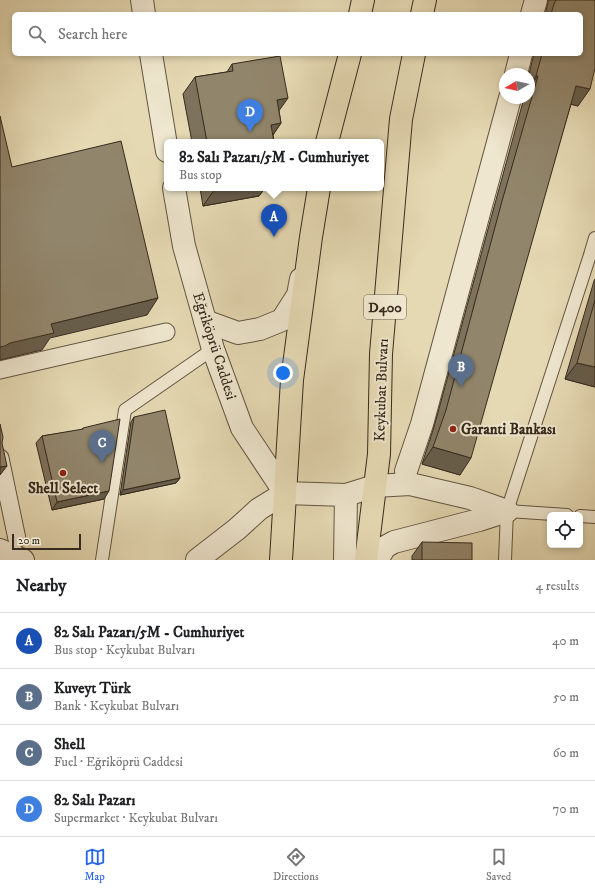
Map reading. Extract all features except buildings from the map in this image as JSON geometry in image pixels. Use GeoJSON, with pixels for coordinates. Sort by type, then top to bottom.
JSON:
{"type":"FeatureCollection","features":[{"type":"Feature","properties":{"kind":"highway"},"geometry":{"type":"LineString","coordinates":[[360,12],[363,0]]}},
{"type":"Feature","properties":{"kind":"highway"},"geometry":{"type":"LineString","coordinates":[[422,12],[425,0]]}},
{"type":"Feature","properties":{"kind":"highway"},"geometry":{"type":"LineString","coordinates":[[328,139],[349,56]]}},
{"type":"Feature","properties":{"kind":"highway","name":"Keykubat Bulvarı"},"geometry":{"type":"LineString","coordinates":[[366,560],[379,454],[381,354],[401,119],[414,56]]}},
{"type":"Feature","properties":{"kind":"highway"},"geometry":{"type":"LineString","coordinates":[[281,560],[292,380],[319,191]]}},
{"type":"Feature","properties":{"kind":"street"},"geometry":{"type":"LineString","coordinates":[[142,0],[144,12]]}},
{"type":"Feature","properties":{"kind":"street"},"geometry":{"type":"LineString","coordinates":[[533,12],[536,0]]}},
{"type":"Feature","properties":{"kind":"street"},"geometry":{"type":"LineString","coordinates":[[151,56],[165,139]]}},
{"type":"Feature","properties":{"kind":"street"},"geometry":{"type":"LineString","coordinates":[[518,68],[520,56]]}},
{"type":"Feature","properties":{"kind":"street"},"geometry":{"type":"LineString","coordinates":[[406,471],[422,424],[508,104]]}},
{"type":"Feature","properties":{"kind":"street","name":"Eğriköprü Caddesi"},"geometry":{"type":"LineString","coordinates":[[175,191],[184,246],[213,349],[242,428],[285,493]]}},
{"type":"Feature","properties":{"kind":"street"},"geometry":{"type":"LineString","coordinates":[[205,321],[238,333],[260,330],[282,320],[298,295],[311,237]]}},
{"type":"Feature","properties":{"kind":"street"},"geometry":{"type":"LineString","coordinates":[[0,370],[166,332]]}},
{"type":"Feature","properties":{"kind":"street"},"geometry":{"type":"LineString","coordinates":[[0,458],[9,545],[23,560]]}},
{"type":"Feature","properties":{"kind":"street"},"geometry":{"type":"LineString","coordinates":[[198,560],[237,529],[259,509],[285,493],[346,495],[376,486],[410,484],[470,498],[506,511]]}},
{"type":"Feature","properties":{"kind":"street"},"geometry":{"type":"LineString","coordinates":[[345,560],[346,495]]}},
{"type":"Feature","properties":{"kind":"street"},"geometry":{"type":"LineString","coordinates":[[377,560],[385,547],[394,542],[479,520],[506,511]]}},
{"type":"Feature","properties":{"kind":"lane"},"geometry":{"type":"LineString","coordinates":[[505,560],[506,511],[593,255],[595,238]]}},
{"type":"Feature","properties":{"kind":"lane"},"geometry":{"type":"LineString","coordinates":[[102,560],[125,410],[213,349]]}},
{"type":"Feature","properties":{"kind":"lane"},"geometry":{"type":"LineString","coordinates":[[506,511],[547,514]]}},
{"type":"Feature","properties":{"kind":"lane"},"geometry":{"type":"LineString","coordinates":[[583,516],[595,517]]}},
{"type":"Feature","properties":{"kind":"place","name":"82 Salı Pazarı"},"geometry":{"type":"Point","coordinates":[250,132]}},
{"type":"Feature","properties":{"kind":"place","name":"82 Salı Pazarı/5M - Cumhuriyet"},"geometry":{"type":"Point","coordinates":[274,237]}},
{"type":"Feature","properties":{"kind":"place","name":"Kuveyt Türk"},"geometry":{"type":"Point","coordinates":[461,387]}},
{"type":"Feature","properties":{"kind":"place","name":"Garanti Bankası"},"geometry":{"type":"Point","coordinates":[453,429]}},
{"type":"Feature","properties":{"kind":"place","name":"Shell"},"geometry":{"type":"Point","coordinates":[102,463]}},
{"type":"Feature","properties":{"kind":"place","name":"Shell Select"},"geometry":{"type":"Point","coordinates":[63,473]}}]}
